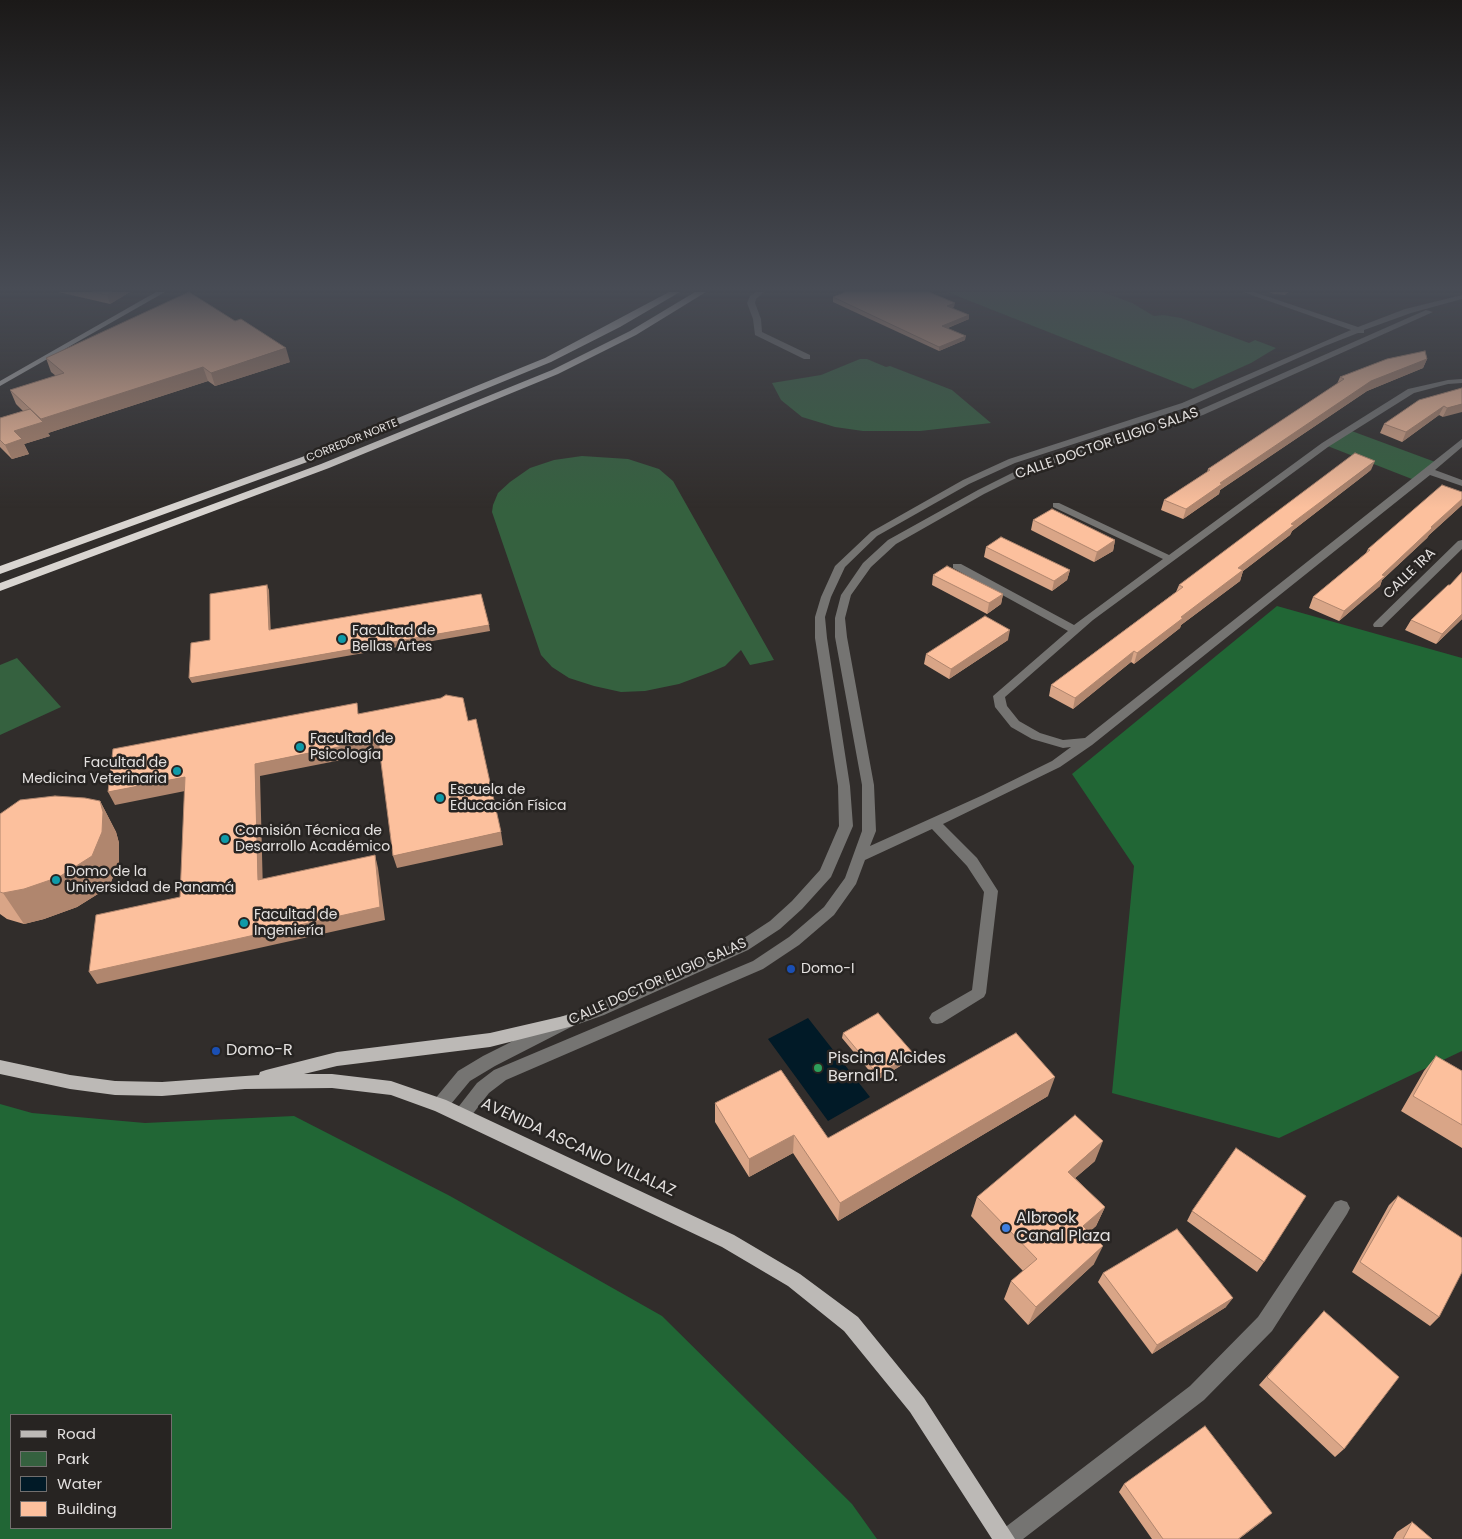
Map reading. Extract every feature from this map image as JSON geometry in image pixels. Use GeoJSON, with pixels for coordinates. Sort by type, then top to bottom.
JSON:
{"type":"FeatureCollection","features":[{"type":"Feature","properties":{"kind":"highway","name":"CORREDOR NORTE"},"geometry":{"type":"LineString","coordinates":[[0,570],[306,459],[539,364]]}},
{"type":"Feature","properties":{"kind":"highway","name":"CORREDOR NORTE"},"geometry":{"type":"LineString","coordinates":[[0,587],[325,466],[571,364]]}},
{"type":"Feature","properties":{"kind":"main road"},"geometry":{"type":"LineString","coordinates":[[0,384],[36,364]]}},
{"type":"Feature","properties":{"kind":"main road"},"geometry":{"type":"LineString","coordinates":[[244,1082],[337,1059],[490,1040],[568,1021]]}},
{"type":"Feature","properties":{"kind":"main road","name":"AVENIDA ASCANIO VILLALAZ"},"geometry":{"type":"LineString","coordinates":[[0,1067],[70,1082],[115,1088],[162,1089],[244,1082],[332,1081],[391,1088],[440,1105],[728,1241],[794,1280],[844,1318],[851,1324],[917,1406],[1005,1539]]}},
{"type":"Feature","properties":{"kind":"street","name":"CALLE DOCTOR ELIGIO SALAS"},"geometry":{"type":"LineString","coordinates":[[440,1105],[464,1076],[489,1061],[568,1021],[742,946],[775,925],[797,906],[826,873],[846,826],[844,786],[821,638],[820,616],[826,596],[840,566],[874,534],[966,482],[1012,461],[1185,405],[1277,364]]}},
{"type":"Feature","properties":{"kind":"street","name":"CALLE DOCTOR ELIGIO SALAS"},"geometry":{"type":"LineString","coordinates":[[462,1116],[483,1088],[500,1075],[758,965],[794,942],[830,911],[851,880],[869,830],[868,785],[840,637],[840,618],[846,595],[867,565],[892,542],[981,492],[1027,469],[1200,413],[1309,364]]}},
{"type":"Feature","properties":{"kind":"street"},"geometry":{"type":"LineString","coordinates":[[1088,742],[1063,744],[1036,736],[1015,724],[1001,706],[999,696],[1075,630],[1325,445],[1411,391],[1448,382],[1462,381]]}},
{"type":"Feature","properties":{"kind":"street"},"geometry":{"type":"LineString","coordinates":[[859,857],[1056,764],[1088,742],[1429,472],[1462,442]]}},
{"type":"Feature","properties":{"kind":"street"},"geometry":{"type":"LineString","coordinates":[[1429,472],[1462,483]]}},
{"type":"Feature","properties":{"kind":"street"},"geometry":{"type":"LineString","coordinates":[[1056,505],[1170,559]]}},
{"type":"Feature","properties":{"kind":"street","name":"CALLE 1RA"},"geometry":{"type":"LineString","coordinates":[[1378,625],[1462,543]]}},
{"type":"Feature","properties":{"kind":"street"},"geometry":{"type":"LineString","coordinates":[[957,566],[1075,630]]}},
{"type":"Feature","properties":{"kind":"street"},"geometry":{"type":"LineString","coordinates":[[934,823],[972,862],[991,890],[980,993],[937,1018]]}},
{"type":"Feature","properties":{"kind":"street"},"geometry":{"type":"LineString","coordinates":[[1005,1539],[1197,1392],[1265,1324],[1341,1208]]}},
{"type":"Feature","properties":{"kind":"green space"},"geometry":{"type":"Polygon","coordinates":[[[848,364],[878,364],[886,367],[890,366],[952,390],[991,423],[920,431],[863,431],[835,427],[802,417],[781,400],[772,383],[821,375],[848,364]]]}},
{"type":"Feature","properties":{"kind":"green space"},"geometry":{"type":"Polygon","coordinates":[[[1129,364],[1249,364],[1193,389],[1129,364]]]}},
{"type":"Feature","properties":{"kind":"green space"},"geometry":{"type":"Polygon","coordinates":[[[1349,430],[1438,463],[1417,481],[1325,445],[1349,430]]]}},
{"type":"Feature","properties":{"kind":"green space"},"geometry":{"type":"Polygon","coordinates":[[[582,456],[628,459],[659,469],[673,481],[774,660],[750,665],[741,650],[725,666],[679,684],[645,691],[621,692],[569,678],[552,667],[541,655],[492,512],[498,493],[530,468],[554,460],[582,456]]]}},
{"type":"Feature","properties":{"kind":"green space"},"geometry":{"type":"Polygon","coordinates":[[[1277,606],[1462,658],[1462,1051],[1279,1138],[1112,1093],[1134,866],[1072,774],[1277,606]]]}},
{"type":"Feature","properties":{"kind":"green space"},"geometry":{"type":"Polygon","coordinates":[[[17,658],[61,707],[0,735],[0,665],[17,658]]]}},
{"type":"Feature","properties":{"kind":"green space"},"geometry":{"type":"Polygon","coordinates":[[[0,1104],[32,1113],[145,1123],[294,1116],[450,1196],[662,1316],[852,1504],[877,1539],[0,1539],[0,1104]]]}},
{"type":"Feature","properties":{"kind":"water","name":"Piscina Alcides Bernal D."},"geometry":{"type":"Polygon","coordinates":[[[808,1018],[870,1097],[828,1121],[768,1039],[808,1018]]]}},
{"type":"Feature","properties":{"kind":"building"},"geometry":{"type":"Polygon","coordinates":[[[53,364],[239,364],[211,373],[203,367],[41,419],[10,390],[64,373],[53,364]]]}},
{"type":"Feature","properties":{"kind":"building"},"geometry":{"type":"Polygon","coordinates":[[[1374,364],[1415,364],[1371,381],[1220,483],[1222,484],[1186,509],[1164,500],[1344,379],[1340,377],[1374,364]]]}},
{"type":"Feature","properties":{"kind":"building"},"geometry":{"type":"Polygon","coordinates":[[[1462,388],[1462,404],[1447,408],[1444,406],[1406,432],[1384,424],[1419,400],[1462,388]]]}},
{"type":"Feature","properties":{"kind":"building"},"geometry":{"type":"Polygon","coordinates":[[[30,409],[43,422],[14,431],[22,439],[5,445],[0,440],[0,418],[30,409]]]}},
{"type":"Feature","properties":{"kind":"building"},"geometry":{"type":"Polygon","coordinates":[[[1355,453],[1375,461],[1291,524],[1294,525],[1238,568],[1243,570],[1181,617],[1183,618],[1137,653],[1134,651],[1075,698],[1051,685],[1183,587],[1179,585],[1355,453]]]}},
{"type":"Feature","properties":{"kind":"building"},"geometry":{"type":"Polygon","coordinates":[[[1442,485],[1462,492],[1462,499],[1382,575],[1385,576],[1344,611],[1313,597],[1370,550],[1368,549],[1442,485]]]}},
{"type":"Feature","properties":{"kind":"building"},"geometry":{"type":"Polygon","coordinates":[[[1052,509],[1115,540],[1097,552],[1033,520],[1052,509]]]}},
{"type":"Feature","properties":{"kind":"building"},"geometry":{"type":"Polygon","coordinates":[[[1001,537],[1070,570],[1054,581],[986,547],[1001,537]]]}},
{"type":"Feature","properties":{"kind":"building"},"geometry":{"type":"Polygon","coordinates":[[[947,566],[1003,594],[989,603],[933,575],[947,566]]]}},
{"type":"Feature","properties":{"kind":"building"},"geometry":{"type":"Polygon","coordinates":[[[1462,572],[1462,614],[1442,634],[1411,620],[1450,585],[1462,572]]]}},
{"type":"Feature","properties":{"kind":"building","name":"Facultad de Bellas Artes"},"geometry":{"type":"Polygon","coordinates":[[[267,585],[269,630],[481,594],[489,625],[189,678],[191,643],[210,640],[210,594],[267,585]]]}},
{"type":"Feature","properties":{"kind":"building"},"geometry":{"type":"Polygon","coordinates":[[[985,616],[1010,630],[951,669],[926,654],[985,616]]]}},
{"type":"Feature","properties":{"kind":"building"},"geometry":{"type":"Polygon","coordinates":[[[446,695],[463,698],[468,721],[476,719],[501,832],[393,856],[378,739],[255,764],[258,880],[375,855],[380,907],[89,972],[96,915],[180,897],[185,777],[108,792],[113,749],[357,703],[358,714],[441,698],[446,695]]]}},
{"type":"Feature","properties":{"kind":"building"},"geometry":{"type":"Polygon","coordinates":[[[55,796],[100,801],[103,812],[102,832],[92,856],[59,877],[24,889],[0,892],[0,814],[20,800],[55,796]]]}},
{"type":"Feature","properties":{"kind":"building"},"geometry":{"type":"Polygon","coordinates":[[[878,1013],[913,1053],[878,1075],[843,1033],[878,1013]]]}},
{"type":"Feature","properties":{"kind":"building"},"geometry":{"type":"Polygon","coordinates":[[[1016,1033],[1055,1077],[840,1203],[794,1135],[749,1159],[715,1103],[781,1070],[828,1138],[1016,1033]]]}},
{"type":"Feature","properties":{"kind":"building"},"geometry":{"type":"Polygon","coordinates":[[[1436,1056],[1462,1071],[1462,1125],[1413,1096],[1436,1056]]]}},
{"type":"Feature","properties":{"kind":"building"},"geometry":{"type":"Polygon","coordinates":[[[1075,1115],[1103,1141],[1068,1172],[1105,1207],[1083,1226],[1103,1246],[1036,1307],[1011,1281],[1037,1259],[977,1197],[1075,1115]]]}},
{"type":"Feature","properties":{"kind":"building"},"geometry":{"type":"Polygon","coordinates":[[[1236,1148],[1306,1196],[1264,1262],[1192,1211],[1236,1148]]]}},
{"type":"Feature","properties":{"kind":"building"},"geometry":{"type":"Polygon","coordinates":[[[1398,1196],[1462,1238],[1462,1272],[1439,1317],[1360,1262],[1398,1196]]]}},
{"type":"Feature","properties":{"kind":"building"},"geometry":{"type":"Polygon","coordinates":[[[1177,1229],[1233,1298],[1157,1345],[1103,1273],[1177,1229]]]}},
{"type":"Feature","properties":{"kind":"building"},"geometry":{"type":"Polygon","coordinates":[[[1324,1311],[1399,1377],[1344,1449],[1267,1377],[1324,1311]]]}},
{"type":"Feature","properties":{"kind":"building"},"geometry":{"type":"Polygon","coordinates":[[[1205,1426],[1272,1513],[1238,1539],[1163,1539],[1124,1484],[1205,1426]]]}},
{"type":"Feature","properties":{"kind":"building"},"geometry":{"type":"Polygon","coordinates":[[[1412,1522],[1432,1539],[1403,1539],[1412,1522]]]}},
{"type":"Feature","properties":{"kind":"place","name":"Facultad de Bellas Artes"},"geometry":{"type":"Point","coordinates":[342,639]}},
{"type":"Feature","properties":{"kind":"place","name":"Facultad de Psicología"},"geometry":{"type":"Point","coordinates":[300,747]}},
{"type":"Feature","properties":{"kind":"place","name":"Facultad de Medicina Veterinaria"},"geometry":{"type":"Point","coordinates":[177,771]}},
{"type":"Feature","properties":{"kind":"place","name":"Escuela de Educación Física"},"geometry":{"type":"Point","coordinates":[440,798]}},
{"type":"Feature","properties":{"kind":"place","name":"Comisión Técnica de Desarrollo Académico"},"geometry":{"type":"Point","coordinates":[225,839]}},
{"type":"Feature","properties":{"kind":"place","name":"Domo de la Universidad de Panamá"},"geometry":{"type":"Point","coordinates":[56,880]}},
{"type":"Feature","properties":{"kind":"place","name":"Facultad de Ingeniería"},"geometry":{"type":"Point","coordinates":[244,923]}},
{"type":"Feature","properties":{"kind":"place","name":"Domo-I"},"geometry":{"type":"Point","coordinates":[791,969]}},
{"type":"Feature","properties":{"kind":"place","name":"Domo-R"},"geometry":{"type":"Point","coordinates":[216,1051]}},
{"type":"Feature","properties":{"kind":"place","name":"Piscina Alcides Bernal D."},"geometry":{"type":"Point","coordinates":[818,1068]}},
{"type":"Feature","properties":{"kind":"place","name":"Albrook Canal Plaza"},"geometry":{"type":"Point","coordinates":[1006,1228]}}]}
